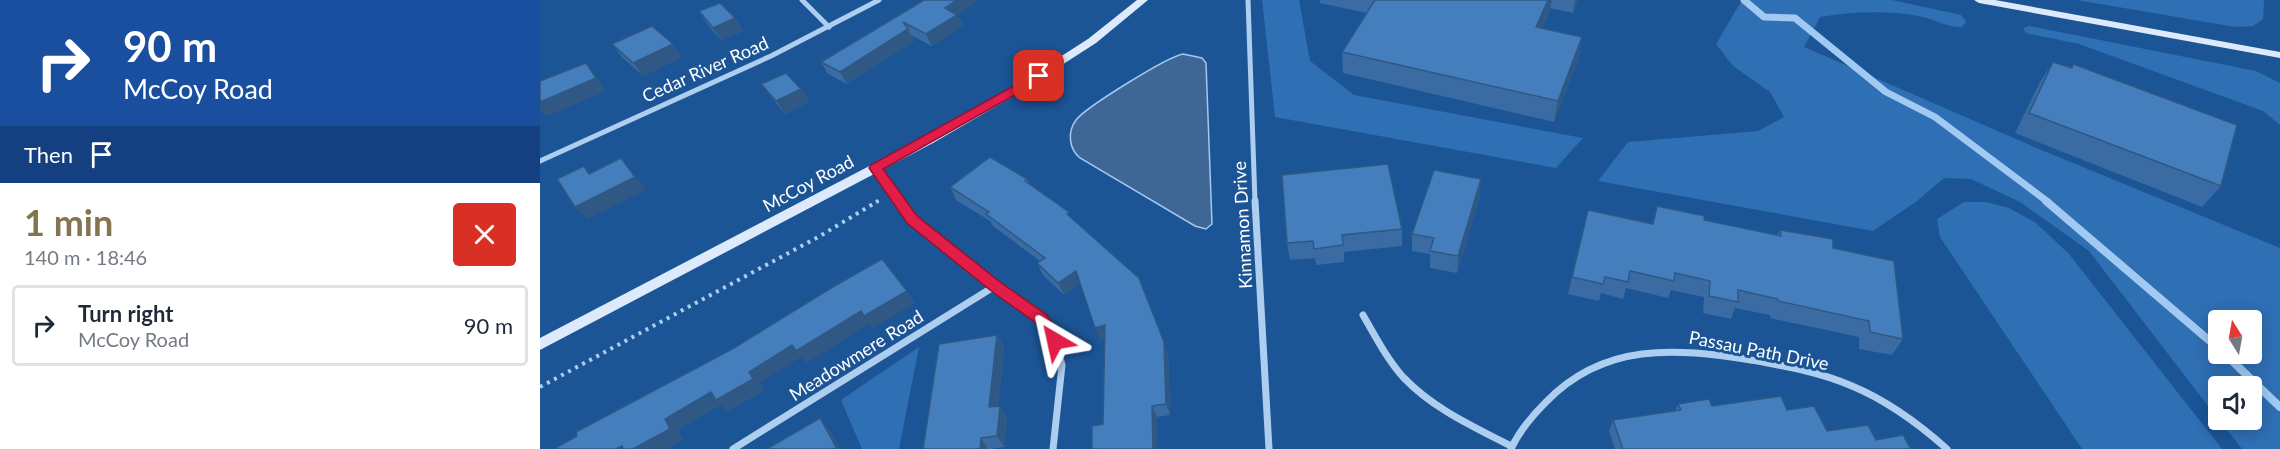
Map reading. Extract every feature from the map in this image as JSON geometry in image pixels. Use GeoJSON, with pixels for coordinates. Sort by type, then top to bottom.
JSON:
{"type":"FeatureCollection","features":[{"type":"Feature","properties":{"kind":"main road","name":"McCoy Road"},"geometry":{"type":"LineString","coordinates":[[540,345],[929,140],[1039,76],[1092,41],[1143,0]]}},
{"type":"Feature","properties":{"kind":"main road"},"geometry":{"type":"LineString","coordinates":[[1979,0],[2280,55]]}},
{"type":"Feature","properties":{"kind":"street"},"geometry":{"type":"LineString","coordinates":[[802,0],[830,27]]}},
{"type":"Feature","properties":{"kind":"street","name":"Cedar River Road"},"geometry":{"type":"LineString","coordinates":[[540,160],[771,56],[879,0]]}},
{"type":"Feature","properties":{"kind":"street","name":"Kinnamon Drive"},"geometry":{"type":"LineString","coordinates":[[1248,0],[1252,68],[1254,191],[1269,449]]}},
{"type":"Feature","properties":{"kind":"street"},"geometry":{"type":"LineString","coordinates":[[875,168],[912,220],[995,286],[1041,319],[1055,341],[1062,365],[1053,449]]}},
{"type":"Feature","properties":{"kind":"street","name":"Meadowmere Road"},"geometry":{"type":"LineString","coordinates":[[733,449],[995,286]]}},
{"type":"Feature","properties":{"kind":"street"},"geometry":{"type":"LineString","coordinates":[[1362,315],[1408,382],[1444,411],[1511,448]]}},
{"type":"Feature","properties":{"kind":"street","name":"Passau Path Drive"},"geometry":{"type":"LineString","coordinates":[[1511,448],[1543,404],[1561,385],[1584,369],[1642,352],[1677,350],[1712,353],[1815,371],[1855,387],[1896,409],[1947,449]]}},
{"type":"Feature","properties":{"kind":"path"},"geometry":{"type":"LineString","coordinates":[[540,387],[820,236],[893,192]]}},
{"type":"Feature","properties":{"kind":"shaded area"},"geometry":{"type":"Polygon","coordinates":[[[1262,0],[1299,0],[1310,61],[1354,95],[1583,138],[1556,168],[1275,117],[1262,0]]]}},
{"type":"Feature","properties":{"kind":"shaded area"},"geometry":{"type":"Polygon","coordinates":[[[1742,0],[1892,0],[1961,15],[1966,22],[1962,27],[1951,26],[1924,17],[1882,12],[1820,17],[1804,47],[2039,149],[2280,248],[2280,449],[2242,449],[2227,430],[2262,430],[2262,376],[2208,376],[2208,406],[2089,251],[2020,202],[1971,179],[1944,178],[1917,201],[1873,231],[1598,181],[1628,142],[1758,131],[1784,117],[1770,92],[1733,66],[1716,44],[1742,0]]]}},
{"type":"Feature","properties":{"kind":"shaded area"},"geometry":{"type":"Polygon","coordinates":[[[2077,0],[2264,0],[2263,19],[2253,26],[2235,27],[2077,0]]]}},
{"type":"Feature","properties":{"kind":"shaded area"},"geometry":{"type":"Polygon","coordinates":[[[2029,26],[2256,71],[2280,83],[2280,125],[2263,111],[2079,44],[2026,33],[2023,28],[2029,26]]]}},
{"type":"Feature","properties":{"kind":"shaded area"},"geometry":{"type":"Polygon","coordinates":[[[1183,54],[1202,58],[1206,63],[1212,224],[1206,229],[1195,226],[1080,158],[1073,150],[1070,140],[1073,125],[1083,114],[1145,73],[1183,54]]]}},
{"type":"Feature","properties":{"kind":"shaded area"},"geometry":{"type":"Polygon","coordinates":[[[1964,202],[1986,202],[2009,208],[2036,223],[2069,254],[2222,449],[2082,449],[1940,237],[1937,219],[1964,202]]]}},
{"type":"Feature","properties":{"kind":"shaded area"},"geometry":{"type":"Polygon","coordinates":[[[919,347],[899,449],[862,449],[841,400],[919,347]]]}},
{"type":"Feature","properties":{"kind":"building"},"geometry":{"type":"Polygon","coordinates":[[[924,0],[957,0],[945,8],[957,15],[926,34],[903,22],[908,29],[840,72],[821,62],[924,0]]]}},
{"type":"Feature","properties":{"kind":"building"},"geometry":{"type":"Polygon","coordinates":[[[1375,0],[1548,0],[1536,27],[1582,37],[1558,101],[1342,52],[1375,0]]]}},
{"type":"Feature","properties":{"kind":"building"},"geometry":{"type":"Polygon","coordinates":[[[720,3],[735,18],[713,28],[699,11],[720,3]]]}},
{"type":"Feature","properties":{"kind":"building"},"geometry":{"type":"Polygon","coordinates":[[[652,26],[673,44],[633,63],[612,44],[652,26]]]}},
{"type":"Feature","properties":{"kind":"building"},"geometry":{"type":"Polygon","coordinates":[[[2053,62],[2072,68],[2073,64],[2237,125],[2221,186],[2029,113],[2053,62]]]}},
{"type":"Feature","properties":{"kind":"building"},"geometry":{"type":"Polygon","coordinates":[[[586,63],[596,78],[540,102],[540,81],[586,63]]]}},
{"type":"Feature","properties":{"kind":"building"},"geometry":{"type":"Polygon","coordinates":[[[786,73],[801,89],[776,101],[761,84],[786,73]]]}},
{"type":"Feature","properties":{"kind":"building"},"geometry":{"type":"Polygon","coordinates":[[[990,157],[1027,179],[1025,181],[1069,212],[1067,214],[1139,278],[1164,342],[1166,404],[1152,406],[1153,449],[1092,449],[1092,426],[1103,424],[1105,325],[1095,328],[1076,271],[1058,283],[1037,263],[1045,258],[986,214],[989,212],[950,187],[990,157]]]}},
{"type":"Feature","properties":{"kind":"building"},"geometry":{"type":"Polygon","coordinates":[[[621,158],[635,177],[575,207],[557,179],[584,166],[589,174],[621,158]]]}},
{"type":"Feature","properties":{"kind":"building"},"geometry":{"type":"Polygon","coordinates":[[[1388,164],[1402,229],[1342,235],[1343,245],[1314,249],[1313,241],[1287,243],[1282,175],[1388,164]]]}},
{"type":"Feature","properties":{"kind":"building"},"geometry":{"type":"Polygon","coordinates":[[[1434,170],[1481,179],[1458,256],[1430,251],[1434,238],[1412,234],[1434,170]]]}},
{"type":"Feature","properties":{"kind":"building"},"geometry":{"type":"Polygon","coordinates":[[[1657,206],[1705,216],[1704,220],[1781,236],[1780,230],[1833,239],[1833,248],[1894,261],[1903,339],[1870,332],[1869,321],[1738,290],[1738,302],[1709,296],[1710,281],[1675,273],[1674,281],[1630,271],[1628,282],[1605,277],[1603,284],[1572,277],[1588,210],[1653,224],[1657,206]]]}},
{"type":"Feature","properties":{"kind":"building"},"geometry":{"type":"Polygon","coordinates":[[[882,259],[907,291],[864,316],[861,311],[796,351],[792,345],[749,372],[753,379],[716,400],[711,392],[665,419],[670,429],[633,449],[623,449],[622,446],[616,449],[554,449],[577,436],[576,432],[734,348],[882,259]]]}},
{"type":"Feature","properties":{"kind":"building"},"geometry":{"type":"Polygon","coordinates":[[[997,335],[989,407],[1000,406],[997,436],[981,438],[980,449],[923,449],[939,344],[997,335]]]}},
{"type":"Feature","properties":{"kind":"building"},"geometry":{"type":"Polygon","coordinates":[[[1781,396],[1787,410],[1814,406],[1827,431],[1868,425],[1876,440],[1903,435],[1911,449],[1623,449],[1613,420],[1681,410],[1678,404],[1709,399],[1712,406],[1781,396]]]}},
{"type":"Feature","properties":{"kind":"building"},"geometry":{"type":"Polygon","coordinates":[[[820,418],[837,449],[767,449],[820,418]]]}},
{"type":"Feature","properties":{"kind":"waterway"},"geometry":{"type":"LineString","coordinates":[[1744,0],[1764,17],[1795,18],[1886,92],[1935,117],[2048,202]]}},
{"type":"Feature","properties":{"kind":"waterway"},"geometry":{"type":"LineString","coordinates":[[2046,201],[2208,339]]}},
{"type":"Feature","properties":{"kind":"waterway"},"geometry":{"type":"LineString","coordinates":[[2235,364],[2280,407]]}},
{"type":"Feature","properties":{"kind":"route"},"geometry":{"type":"LineString","coordinates":[[1039,76],[929,140],[875,168],[912,220],[995,286],[1041,319],[1055,341]]}}]}
